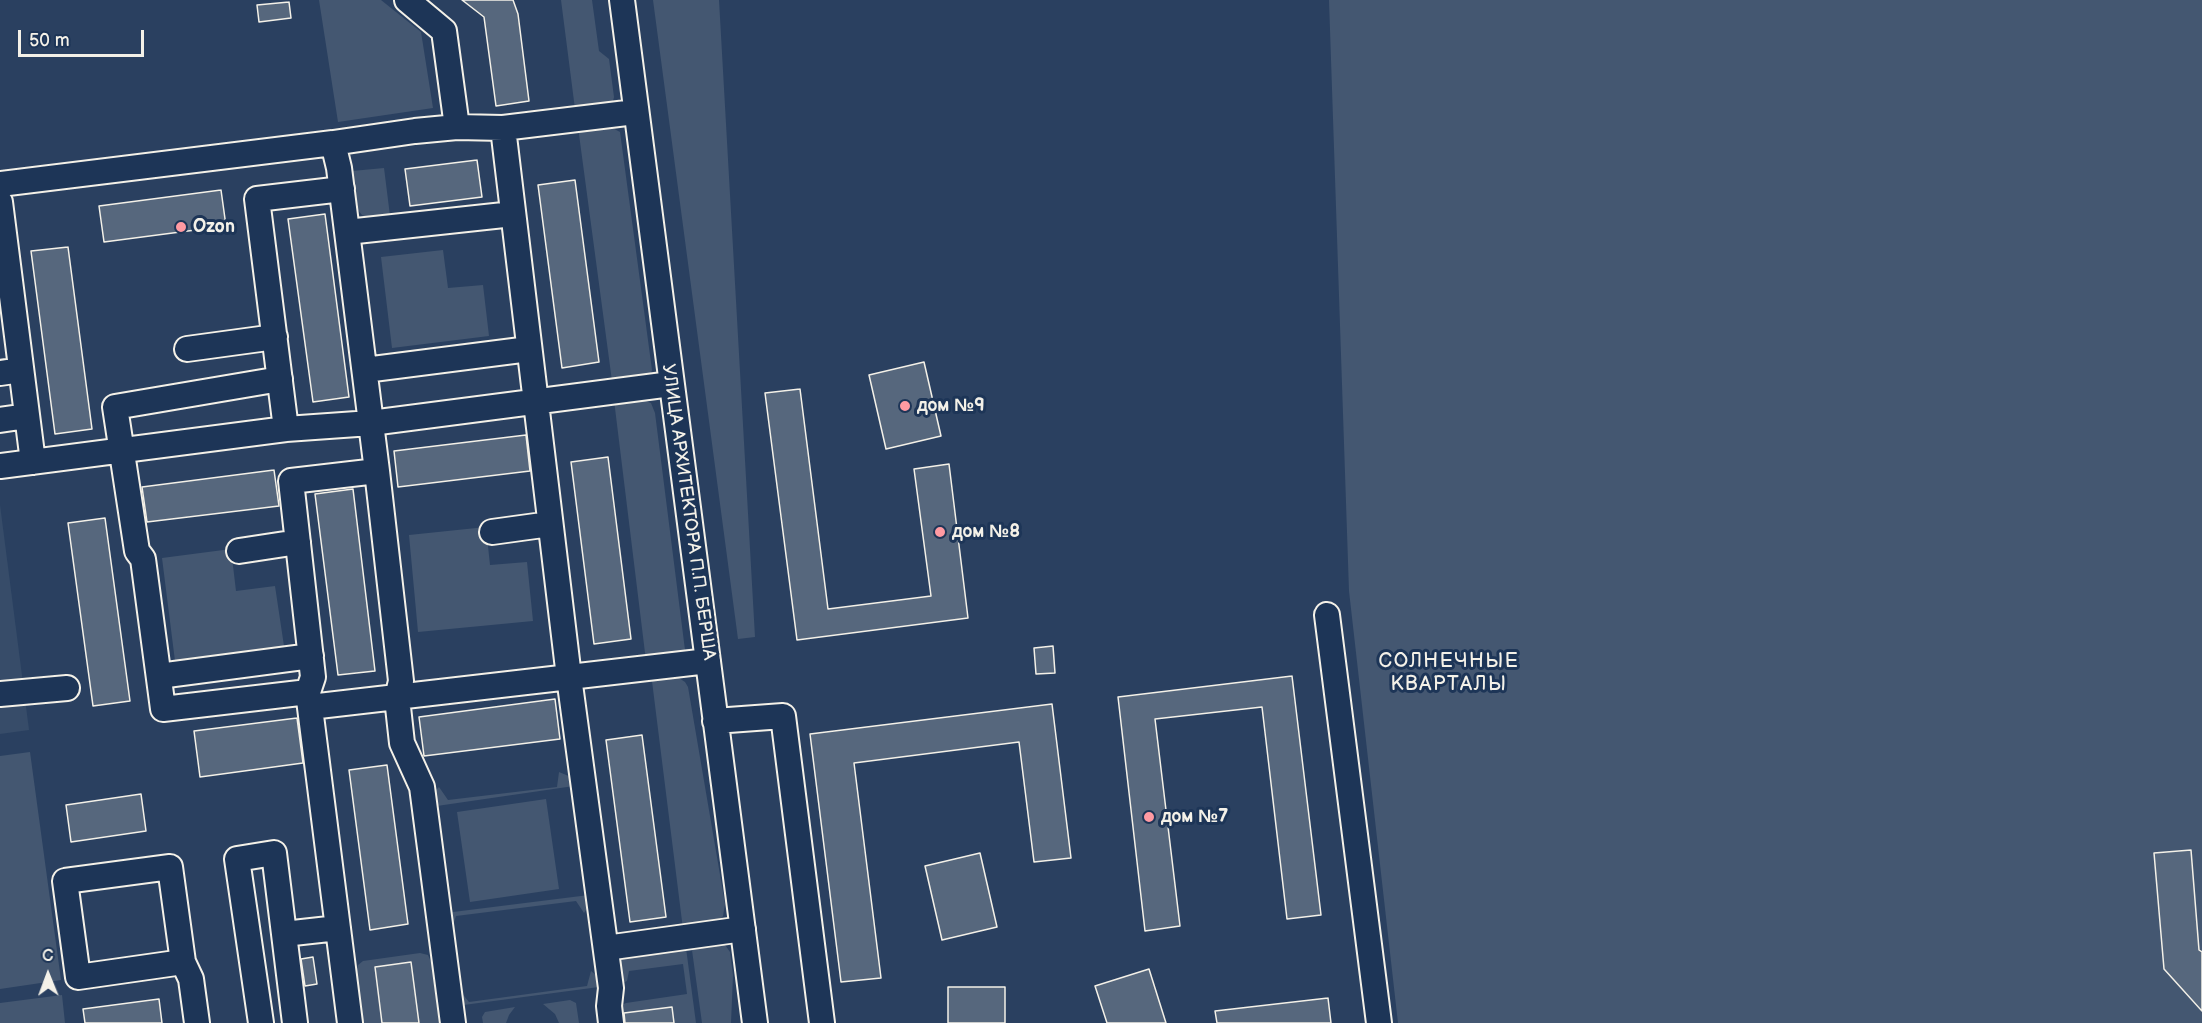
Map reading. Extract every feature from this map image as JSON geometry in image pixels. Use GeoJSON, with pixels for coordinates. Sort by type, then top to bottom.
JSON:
{"type":"FeatureCollection","features":[{"type":"Feature","properties":{"kind":"street"},"geometry":{"type":"LineString","coordinates":[[407,0],[444,31],[457,127]]}},
{"type":"Feature","properties":{"kind":"street","name":"УЛИЦА АРХИТЕКТОРА П.П. БЕРША"},"geometry":{"type":"LineString","coordinates":[[622,0],[755,1023]]}},
{"type":"Feature","properties":{"kind":"street"},"geometry":{"type":"LineString","coordinates":[[0,184],[457,127],[503,128],[635,112]]}},
{"type":"Feature","properties":{"kind":"street"},"geometry":{"type":"LineString","coordinates":[[503,128],[569,677],[611,988],[609,1006],[611,1023]]}},
{"type":"Feature","properties":{"kind":"street"},"geometry":{"type":"LineString","coordinates":[[333,143],[342,189],[377,471],[401,681],[397,698],[402,744],[422,787],[453,1023]]}},
{"type":"Feature","properties":{"kind":"street"},"geometry":{"type":"LineString","coordinates":[[286,429],[257,199],[342,189]]}},
{"type":"Feature","properties":{"kind":"street"},"geometry":{"type":"LineString","coordinates":[[0,202],[11,371],[27,416],[33,462]]}},
{"type":"Feature","properties":{"kind":"street"},"geometry":{"type":"LineString","coordinates":[[347,232],[513,214]]}},
{"type":"Feature","properties":{"kind":"street"},"geometry":{"type":"LineString","coordinates":[[187,349],[275,337]]}},
{"type":"Feature","properties":{"kind":"street"},"geometry":{"type":"LineString","coordinates":[[365,370],[529,349]]}},
{"type":"Feature","properties":{"kind":"street"},"geometry":{"type":"LineString","coordinates":[[280,379],[115,407],[137,551],[143,559],[163,709],[309,699],[397,698],[708,661]]}},
{"type":"Feature","properties":{"kind":"street"},"geometry":{"type":"LineString","coordinates":[[0,466],[286,429],[371,423],[536,403],[671,384]]}},
{"type":"Feature","properties":{"kind":"street"},"geometry":{"type":"LineString","coordinates":[[0,420],[27,416]]}},
{"type":"Feature","properties":{"kind":"street"},"geometry":{"type":"LineString","coordinates":[[350,1023],[309,699],[313,678],[291,481],[377,471]]}},
{"type":"Feature","properties":{"kind":"street"},"geometry":{"type":"LineString","coordinates":[[492,532],[550,524]]}},
{"type":"Feature","properties":{"kind":"street"},"geometry":{"type":"LineString","coordinates":[[239,551],[298,542]]}},
{"type":"Feature","properties":{"kind":"street"},"geometry":{"type":"LineString","coordinates":[[1327,615],[1379,1023]]}},
{"type":"Feature","properties":{"kind":"street"},"geometry":{"type":"LineString","coordinates":[[159,676],[310,656]]}},
{"type":"Feature","properties":{"kind":"street"},"geometry":{"type":"LineString","coordinates":[[0,694],[67,688]]}},
{"type":"Feature","properties":{"kind":"street"},"geometry":{"type":"LineString","coordinates":[[715,721],[783,716],[822,1023]]}},
{"type":"Feature","properties":{"kind":"street"},"geometry":{"type":"LineString","coordinates":[[261,1023],[237,859],[274,853],[295,1023]]}},
{"type":"Feature","properties":{"kind":"street"},"geometry":{"type":"LineString","coordinates":[[183,962],[78,977],[65,881],[170,867],[183,962],[191,979],[197,1023]]}},
{"type":"Feature","properties":{"kind":"street"},"geometry":{"type":"LineString","coordinates":[[284,934],[338,928]]}},
{"type":"Feature","properties":{"kind":"street"},"geometry":{"type":"LineString","coordinates":[[606,948],[743,929]]}},
{"type":"Feature","properties":{"kind":"shaded area"},"geometry":{"type":"Polygon","coordinates":[[[319,0],[381,0],[421,32],[433,108],[338,122],[319,0]]]}},
{"type":"Feature","properties":{"kind":"shaded area"},"geometry":{"type":"Polygon","coordinates":[[[561,0],[592,0],[599,51],[609,59],[614,97],[607,106],[575,109],[561,0]]]}},
{"type":"Feature","properties":{"kind":"shaded area"},"geometry":{"type":"Polygon","coordinates":[[[653,0],[719,0],[755,637],[738,639],[653,0]]]}},
{"type":"Feature","properties":{"kind":"shaded area"},"geometry":{"type":"Polygon","coordinates":[[[1329,0],[2202,0],[2202,1023],[1398,1023],[1349,591],[1329,0]]]}},
{"type":"Feature","properties":{"kind":"shaded area"},"geometry":{"type":"Polygon","coordinates":[[[605,124],[620,132],[652,370],[649,378],[612,381],[578,127],[605,124]]]}},
{"type":"Feature","properties":{"kind":"shaded area"},"geometry":{"type":"Polygon","coordinates":[[[384,168],[390,216],[370,218],[362,215],[357,209],[352,171],[384,168]]]}},
{"type":"Feature","properties":{"kind":"shaded area"},"geometry":{"type":"Polygon","coordinates":[[[443,250],[448,288],[483,285],[489,336],[392,348],[381,257],[443,250]]]}},
{"type":"Feature","properties":{"kind":"shaded area"},"geometry":{"type":"Polygon","coordinates":[[[641,399],[651,403],[655,413],[685,650],[681,657],[646,661],[614,400],[641,399]]]}},
{"type":"Feature","properties":{"kind":"shaded area"},"geometry":{"type":"Polygon","coordinates":[[[0,505],[29,730],[0,734],[0,505]]]}},
{"type":"Feature","properties":{"kind":"shaded area"},"geometry":{"type":"Polygon","coordinates":[[[486,527],[490,565],[527,562],[533,621],[418,632],[409,535],[486,527]]]}},
{"type":"Feature","properties":{"kind":"shaded area"},"geometry":{"type":"Polygon","coordinates":[[[231,549],[236,591],[275,586],[284,646],[175,661],[162,558],[231,549]]]}},
{"type":"Feature","properties":{"kind":"shaded area"},"geometry":{"type":"Polygon","coordinates":[[[651,673],[679,678],[688,687],[725,904],[723,916],[717,924],[683,929],[651,673]]]}},
{"type":"Feature","properties":{"kind":"shaded area"},"geometry":{"type":"Polygon","coordinates":[[[30,752],[61,980],[0,989],[0,756],[30,752]]]}},
{"type":"Feature","properties":{"kind":"shaded area"},"geometry":{"type":"Polygon","coordinates":[[[559,772],[571,777],[574,786],[430,807],[434,792],[439,787],[448,800],[557,787],[559,772]]]}},
{"type":"Feature","properties":{"kind":"shaded area"},"geometry":{"type":"Polygon","coordinates":[[[546,799],[559,889],[470,902],[457,812],[546,799]]]}},
{"type":"Feature","properties":{"kind":"shaded area"},"geometry":{"type":"Polygon","coordinates":[[[589,895],[588,907],[584,913],[576,901],[456,916],[451,931],[445,913],[589,895]]]}},
{"type":"Feature","properties":{"kind":"shaded area"},"geometry":{"type":"Polygon","coordinates":[[[723,942],[730,952],[733,975],[731,1023],[702,1023],[691,943],[723,942]]]}},
{"type":"Feature","properties":{"kind":"shaded area"},"geometry":{"type":"Polygon","coordinates":[[[686,948],[696,1023],[674,1023],[672,1007],[637,1023],[624,1023],[622,1005],[626,1003],[687,994],[683,964],[629,971],[627,981],[620,984],[620,958],[686,948]]]}},
{"type":"Feature","properties":{"kind":"shaded area"},"geometry":{"type":"Polygon","coordinates":[[[420,953],[428,955],[432,964],[439,1023],[419,1023],[411,962],[375,967],[382,1023],[360,1023],[355,977],[358,965],[363,961],[420,953]]]}},
{"type":"Feature","properties":{"kind":"shaded area"},"geometry":{"type":"Polygon","coordinates":[[[591,971],[597,976],[599,987],[456,1006],[460,991],[469,1002],[587,986],[591,971]]]}},
{"type":"Feature","properties":{"kind":"shaded area"},"geometry":{"type":"Polygon","coordinates":[[[62,995],[65,1023],[0,1023],[0,1003],[62,995]]]}},
{"type":"Feature","properties":{"kind":"shaded area"},"geometry":{"type":"Polygon","coordinates":[[[570,1000],[576,1003],[579,1023],[559,1023],[555,1014],[543,1004],[570,1000]]]}},
{"type":"Feature","properties":{"kind":"shaded area"},"geometry":{"type":"Polygon","coordinates":[[[515,1007],[506,1023],[483,1023],[482,1017],[485,1012],[515,1007]]]}},
{"type":"Feature","properties":{"kind":"building"},"geometry":{"type":"Polygon","coordinates":[[[462,0],[513,0],[518,14],[529,101],[496,106],[484,17],[462,0]]]}},
{"type":"Feature","properties":{"kind":"building"},"geometry":{"type":"Polygon","coordinates":[[[289,2],[291,18],[259,22],[257,5],[289,2]]]}},
{"type":"Feature","properties":{"kind":"building"},"geometry":{"type":"Polygon","coordinates":[[[477,160],[482,197],[410,206],[405,169],[477,160]]]}},
{"type":"Feature","properties":{"kind":"building"},"geometry":{"type":"Polygon","coordinates":[[[575,180],[599,362],[562,368],[538,185],[575,180]]]}},
{"type":"Feature","properties":{"kind":"building"},"geometry":{"type":"Polygon","coordinates":[[[221,190],[226,226],[104,242],[99,206],[221,190]]]}},
{"type":"Feature","properties":{"kind":"building"},"geometry":{"type":"Polygon","coordinates":[[[325,214],[349,397],[313,402],[288,219],[325,214]]]}},
{"type":"Feature","properties":{"kind":"building"},"geometry":{"type":"Polygon","coordinates":[[[68,247],[92,429],[55,434],[31,251],[68,247]]]}},
{"type":"Feature","properties":{"kind":"building","name":"дом №9"},"geometry":{"type":"Polygon","coordinates":[[[924,362],[941,436],[886,449],[869,375],[924,362]]]}},
{"type":"Feature","properties":{"kind":"building","name":"дом №8"},"geometry":{"type":"Polygon","coordinates":[[[800,389],[828,609],[931,596],[914,469],[949,464],[968,618],[797,640],[765,393],[800,389]]]}},
{"type":"Feature","properties":{"kind":"building"},"geometry":{"type":"Polygon","coordinates":[[[526,435],[530,471],[398,487],[394,451],[526,435]]]}},
{"type":"Feature","properties":{"kind":"building"},"geometry":{"type":"Polygon","coordinates":[[[608,457],[631,639],[594,644],[571,462],[608,457]]]}},
{"type":"Feature","properties":{"kind":"building"},"geometry":{"type":"Polygon","coordinates":[[[274,470],[279,506],[147,522],[142,487],[274,470]]]}},
{"type":"Feature","properties":{"kind":"building"},"geometry":{"type":"Polygon","coordinates":[[[353,489],[375,671],[338,675],[315,494],[353,489]]]}},
{"type":"Feature","properties":{"kind":"building"},"geometry":{"type":"Polygon","coordinates":[[[105,518],[130,701],[93,706],[68,523],[105,518]]]}},
{"type":"Feature","properties":{"kind":"building"},"geometry":{"type":"Polygon","coordinates":[[[1053,646],[1055,673],[1036,674],[1034,648],[1053,646]]]}},
{"type":"Feature","properties":{"kind":"building","name":"дом №7"},"geometry":{"type":"Polygon","coordinates":[[[1292,676],[1321,915],[1287,919],[1262,707],[1155,719],[1180,926],[1145,931],[1118,697],[1292,676]]]}},
{"type":"Feature","properties":{"kind":"building"},"geometry":{"type":"Polygon","coordinates":[[[555,699],[560,739],[424,756],[419,717],[555,699]]]}},
{"type":"Feature","properties":{"kind":"building"},"geometry":{"type":"Polygon","coordinates":[[[1052,704],[1071,858],[1034,862],[1019,742],[854,763],[881,978],[841,982],[810,734],[1052,704]]]}},
{"type":"Feature","properties":{"kind":"building"},"geometry":{"type":"Polygon","coordinates":[[[297,718],[303,763],[200,777],[194,731],[297,718]]]}},
{"type":"Feature","properties":{"kind":"building"},"geometry":{"type":"Polygon","coordinates":[[[642,735],[666,917],[630,922],[606,740],[642,735]]]}},
{"type":"Feature","properties":{"kind":"building"},"geometry":{"type":"Polygon","coordinates":[[[387,765],[408,924],[370,930],[349,770],[387,765]]]}},
{"type":"Feature","properties":{"kind":"building"},"geometry":{"type":"Polygon","coordinates":[[[141,794],[146,831],[71,842],[66,805],[141,794]]]}},
{"type":"Feature","properties":{"kind":"building"},"geometry":{"type":"Polygon","coordinates":[[[2191,850],[2199,950],[2202,952],[2202,1011],[2164,969],[2154,853],[2191,850]]]}},
{"type":"Feature","properties":{"kind":"building"},"geometry":{"type":"Polygon","coordinates":[[[980,853],[997,927],[942,940],[925,866],[980,853]]]}},
{"type":"Feature","properties":{"kind":"building"},"geometry":{"type":"Polygon","coordinates":[[[313,957],[317,984],[305,986],[301,959],[313,957]]]}},
{"type":"Feature","properties":{"kind":"building"},"geometry":{"type":"Polygon","coordinates":[[[411,962],[419,1023],[382,1023],[375,967],[411,962]]]}},
{"type":"Feature","properties":{"kind":"building"},"geometry":{"type":"Polygon","coordinates":[[[1149,969],[1166,1023],[1107,1023],[1095,986],[1149,969]]]}},
{"type":"Feature","properties":{"kind":"building"},"geometry":{"type":"Polygon","coordinates":[[[948,987],[1005,987],[1005,1023],[948,1023],[948,987]]]}},
{"type":"Feature","properties":{"kind":"building"},"geometry":{"type":"Polygon","coordinates":[[[1328,998],[1331,1023],[1217,1023],[1215,1011],[1328,998]]]}},
{"type":"Feature","properties":{"kind":"building"},"geometry":{"type":"Polygon","coordinates":[[[159,999],[162,1023],[85,1023],[83,1009],[159,999]]]}},
{"type":"Feature","properties":{"kind":"building"},"geometry":{"type":"Polygon","coordinates":[[[672,1007],[674,1023],[625,1023],[624,1013],[672,1007]]]}},
{"type":"Feature","properties":{"kind":"place","name":"Ozon"},"geometry":{"type":"Point","coordinates":[181,227]}},
{"type":"Feature","properties":{"kind":"place","name":"дом №9"},"geometry":{"type":"Point","coordinates":[905,406]}},
{"type":"Feature","properties":{"kind":"place","name":"дом №8"},"geometry":{"type":"Point","coordinates":[940,532]}},
{"type":"Feature","properties":{"kind":"place","name":"дом №7"},"geometry":{"type":"Point","coordinates":[1149,817]}},
{"type":"Feature","properties":{"kind":"district","name":"СОЛНЕЧНЫЕ КВАРТАЛЫ"},"geometry":{"type":"Point","coordinates":[1449,674]}}]}
